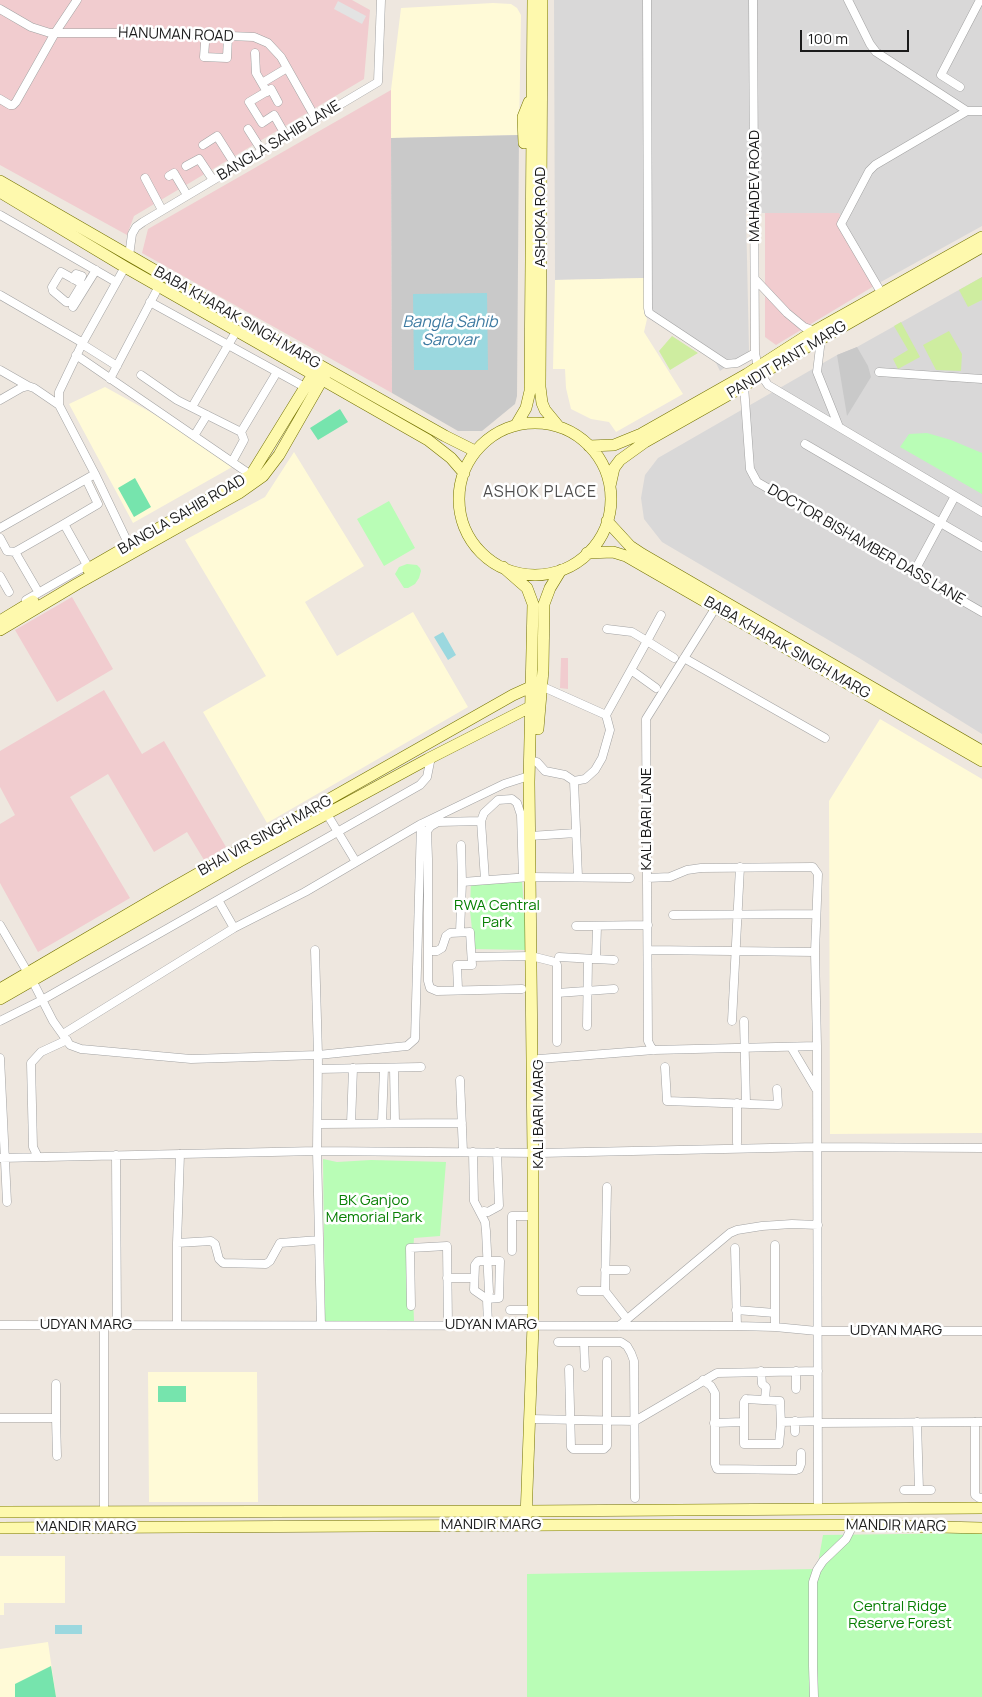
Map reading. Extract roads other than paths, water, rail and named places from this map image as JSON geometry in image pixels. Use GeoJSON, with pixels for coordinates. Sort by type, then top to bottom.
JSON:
{"type":"FeatureCollection","features":[{"type":"Feature","properties":{"kind":"street"},"geometry":{"type":"LineString","coordinates":[[0,99],[10,105],[15,104],[76,0]]}},
{"type":"Feature","properties":{"kind":"street","name":"BANGLA SAHIB LANE"},"geometry":{"type":"LineString","coordinates":[[127,262],[132,234],[136,227],[378,82],[382,0]]}},
{"type":"Feature","properties":{"kind":"street","name":"ASHOKA ROAD"},"geometry":{"type":"LineString","coordinates":[[516,425],[526,408],[530,391],[531,188],[524,173],[523,117],[532,95],[533,0]]}},
{"type":"Feature","properties":{"kind":"street","name":"ASHOKA ROAD"},"geometry":{"type":"LineString","coordinates":[[542,0],[540,388],[545,410],[559,427]]}},
{"type":"Feature","properties":{"kind":"street"},"geometry":{"type":"LineString","coordinates":[[647,0],[649,313],[726,364],[737,363],[755,353]]}},
{"type":"Feature","properties":{"kind":"street","name":"MAHADEV ROAD"},"geometry":{"type":"LineString","coordinates":[[753,0],[755,353],[759,371]]}},
{"type":"Feature","properties":{"kind":"street"},"geometry":{"type":"LineString","coordinates":[[848,0],[876,52],[967,111]]}},
{"type":"Feature","properties":{"kind":"street"},"geometry":{"type":"LineString","coordinates":[[960,87],[941,75],[980,0]]}},
{"type":"Feature","properties":{"kind":"street","name":"HANUMAN ROAD"},"geometry":{"type":"LineString","coordinates":[[0,8],[31,27],[55,33],[254,37],[268,43],[280,57],[316,118]]}},
{"type":"Feature","properties":{"kind":"street"},"geometry":{"type":"LineString","coordinates":[[205,43],[204,57],[227,58],[228,36]]}},
{"type":"Feature","properties":{"kind":"street"},"geometry":{"type":"LineString","coordinates":[[255,53],[256,74],[267,92]]}},
{"type":"Feature","properties":{"kind":"street"},"geometry":{"type":"LineString","coordinates":[[262,83],[287,68]]}},
{"type":"Feature","properties":{"kind":"street"},"geometry":{"type":"LineString","coordinates":[[278,102],[271,89],[249,102],[262,123],[274,115],[286,136]]}},
{"type":"Feature","properties":{"kind":"street"},"geometry":{"type":"LineString","coordinates":[[882,294],[841,224],[872,168],[967,111],[982,111]]}},
{"type":"Feature","properties":{"kind":"street"},"geometry":{"type":"LineString","coordinates":[[248,129],[262,151]]}},
{"type":"Feature","properties":{"kind":"street"},"geometry":{"type":"LineString","coordinates":[[203,145],[217,136],[236,166]]}},
{"type":"Feature","properties":{"kind":"street"},"geometry":{"type":"LineString","coordinates":[[186,166],[199,159],[213,180]]}},
{"type":"Feature","properties":{"kind":"street"},"geometry":{"type":"LineString","coordinates":[[169,176],[174,172],[187,195]]}},
{"type":"Feature","properties":{"kind":"street"},"geometry":{"type":"LineString","coordinates":[[145,178],[162,210]]}},
{"type":"Feature","properties":{"kind":"street","name":"BABA KHARAK SINGH MARG"},"geometry":{"type":"LineString","coordinates":[[0,182],[127,262],[159,286],[237,330],[475,451]]}},
{"type":"Feature","properties":{"kind":"street","name":"BABA KHARAK SINGH MARG"},"geometry":{"type":"LineString","coordinates":[[0,192],[321,372],[428,440],[451,458],[464,473]]}},
{"type":"Feature","properties":{"kind":"street"},"geometry":{"type":"LineString","coordinates":[[0,215],[116,282]]}},
{"type":"Feature","properties":{"kind":"street","name":"PANDIT PANT MARG"},"geometry":{"type":"LineString","coordinates":[[609,488],[612,474],[620,460],[643,438],[759,371],[882,294],[982,237]]}},
{"type":"Feature","properties":{"kind":"street","name":"PANDIT PANT MARG"},"geometry":{"type":"LineString","coordinates":[[818,335],[982,247]]}},
{"type":"Feature","properties":{"kind":"street"},"geometry":{"type":"LineString","coordinates":[[127,262],[58,392],[59,405],[129,545]]}},
{"type":"Feature","properties":{"kind":"street"},"geometry":{"type":"LineString","coordinates":[[73,308],[80,283],[96,270]]}},
{"type":"Feature","properties":{"kind":"street"},"geometry":{"type":"LineString","coordinates":[[755,279],[787,313],[804,327],[818,335],[817,372],[839,427]]}},
{"type":"Feature","properties":{"kind":"street"},"geometry":{"type":"LineString","coordinates":[[110,379],[159,286]]}},
{"type":"Feature","properties":{"kind":"street"},"geometry":{"type":"LineString","coordinates":[[0,295],[117,366]]}},
{"type":"Feature","properties":{"kind":"street"},"geometry":{"type":"LineString","coordinates":[[150,302],[301,385]]}},
{"type":"Feature","properties":{"kind":"street"},"geometry":{"type":"LineString","coordinates":[[192,407],[237,330]]}},
{"type":"Feature","properties":{"kind":"street"},"geometry":{"type":"LineString","coordinates":[[76,356],[251,475]]}},
{"type":"Feature","properties":{"kind":"street"},"geometry":{"type":"LineString","coordinates":[[0,370],[34,388],[59,405]]}},
{"type":"Feature","properties":{"kind":"street"},"geometry":{"type":"LineString","coordinates":[[759,371],[768,385],[982,512]]}},
{"type":"Feature","properties":{"kind":"street","name":"PANDIT PANT MARG"},"geometry":{"type":"LineString","coordinates":[[589,446],[614,445],[643,438],[744,386],[759,371]]}},
{"type":"Feature","properties":{"kind":"street"},"geometry":{"type":"LineString","coordinates":[[241,432],[276,372]]}},
{"type":"Feature","properties":{"kind":"street","name":"BANGLA SAHIB ROAD"},"geometry":{"type":"LineString","coordinates":[[0,620],[251,475],[321,372]]}},
{"type":"Feature","properties":{"kind":"street","name":"BANGLA SAHIB ROAD"},"geometry":{"type":"LineString","coordinates":[[0,630],[77,584],[239,493],[263,476],[279,455],[321,372]]}},
{"type":"Feature","properties":{"kind":"street"},"geometry":{"type":"LineString","coordinates":[[879,372],[982,379]]}},
{"type":"Feature","properties":{"kind":"street"},"geometry":{"type":"LineString","coordinates":[[141,375],[177,400],[241,432],[244,440],[232,462]]}},
{"type":"Feature","properties":{"kind":"street"},"geometry":{"type":"LineString","coordinates":[[0,400],[28,386]]}},
{"type":"Feature","properties":{"kind":"street","name":"DOCTOR BISHAMBER DASS LANE"},"geometry":{"type":"LineString","coordinates":[[744,386],[750,469],[758,482],[982,612]]}},
{"type":"Feature","properties":{"kind":"street"},"geometry":{"type":"LineString","coordinates":[[194,436],[207,415]]}},
{"type":"Feature","properties":{"kind":"street"},"geometry":{"type":"LineString","coordinates":[[502,567],[513,571],[535,574],[561,570],[587,554],[599,538],[607,521],[610,504],[609,488],[604,470],[589,446],[578,437],[559,427],[538,423],[516,425],[494,435],[475,451],[464,473],[459,494],[461,517],[472,542],[484,555],[527,588],[533,604],[538,685]]}},
{"type":"Feature","properties":{"kind":"street"},"geometry":{"type":"LineString","coordinates":[[805,444],[982,547]]}},
{"type":"Feature","properties":{"kind":"street"},"geometry":{"type":"LineString","coordinates":[[0,528],[95,474]]}},
{"type":"Feature","properties":{"kind":"street"},"geometry":{"type":"LineString","coordinates":[[0,538],[3,552],[15,552],[98,504],[86,479]]}},
{"type":"Feature","properties":{"kind":"street"},"geometry":{"type":"LineString","coordinates":[[914,572],[955,496]]}},
{"type":"Feature","properties":{"kind":"street","name":"BABA KHARAK SINGH MARG"},"geometry":{"type":"LineString","coordinates":[[607,521],[630,546],[642,554],[982,751]]}},
{"type":"Feature","properties":{"kind":"street"},"geometry":{"type":"LineString","coordinates":[[0,614],[87,565],[64,524]]}},
{"type":"Feature","properties":{"kind":"street"},"geometry":{"type":"LineString","coordinates":[[15,552],[36,588]]}},
{"type":"Feature","properties":{"kind":"street","name":"BABA KHARAK SINGH MARG"},"geometry":{"type":"LineString","coordinates":[[587,554],[613,552],[626,556],[982,761]]}},
{"type":"Feature","properties":{"kind":"street"},"geometry":{"type":"LineString","coordinates":[[538,685],[544,604],[550,588],[561,570]]}},
{"type":"Feature","properties":{"kind":"street"},"geometry":{"type":"LineString","coordinates":[[0,576],[9,592]]}},
{"type":"Feature","properties":{"kind":"street","name":"KALI BARI LANE"},"geometry":{"type":"LineString","coordinates":[[654,1050],[648,1041],[646,719],[716,607]]}},
{"type":"Feature","properties":{"kind":"street"},"geometry":{"type":"LineString","coordinates":[[534,761],[545,771],[565,775],[574,781],[585,779],[595,770],[602,758],[610,730],[606,716],[661,615]]}},
{"type":"Feature","properties":{"kind":"street"},"geometry":{"type":"LineString","coordinates":[[607,629],[632,632],[674,658]]}},
{"type":"Feature","properties":{"kind":"street"},"geometry":{"type":"LineString","coordinates":[[684,658],[824,738]]}},
{"type":"Feature","properties":{"kind":"street"},"geometry":{"type":"LineString","coordinates":[[631,670],[656,688]]}},
{"type":"Feature","properties":{"kind":"street"},"geometry":{"type":"LineString","coordinates":[[538,685],[606,716]]}},
{"type":"Feature","properties":{"kind":"street","name":"KALI BARI MARG"},"geometry":{"type":"LineString","coordinates":[[536,1325],[533,1310],[539,1059],[530,877],[533,836],[535,705],[538,685]]}},
{"type":"Feature","properties":{"kind":"street","name":"BHAI VIR SINGH MARG"},"geometry":{"type":"LineString","coordinates":[[0,999],[30,977],[169,890],[538,685]]}},
{"type":"Feature","properties":{"kind":"street","name":"BHAI VIR SINGH MARG"},"geometry":{"type":"LineString","coordinates":[[0,989],[30,977],[431,757],[535,705]]}},
{"type":"Feature","properties":{"kind":"street"},"geometry":{"type":"LineString","coordinates":[[0,1021],[42,1000],[424,782],[427,777],[431,757]]}},
{"type":"Feature","properties":{"kind":"street","name":"KALI BARI MARG"},"geometry":{"type":"LineString","coordinates":[[533,836],[530,776],[534,761]]}},
{"type":"Feature","properties":{"kind":"street"},"geometry":{"type":"LineString","coordinates":[[38,1157],[33,1147],[31,1063],[40,1052],[234,928],[305,892],[421,824],[504,784],[530,776]]}},
{"type":"Feature","properties":{"kind":"street"},"geometry":{"type":"LineString","coordinates":[[574,781],[578,877]]}},
{"type":"Feature","properties":{"kind":"street"},"geometry":{"type":"LineString","coordinates":[[485,880],[481,822],[484,813],[498,800],[512,799],[517,803],[521,815],[530,877]]}},
{"type":"Feature","properties":{"kind":"street"},"geometry":{"type":"LineString","coordinates":[[327,814],[356,862]]}},
{"type":"Feature","properties":{"kind":"street"},"geometry":{"type":"LineString","coordinates":[[481,822],[438,822],[427,831],[428,981],[430,988],[437,991],[458,989],[522,989]]}},
{"type":"Feature","properties":{"kind":"street"},"geometry":{"type":"LineString","coordinates":[[0,925],[53,1021],[75,1048],[191,1059],[318,1055],[407,1046],[415,1039],[421,824]]}},
{"type":"Feature","properties":{"kind":"street"},"geometry":{"type":"LineString","coordinates":[[533,836],[576,833]]}},
{"type":"Feature","properties":{"kind":"street"},"geometry":{"type":"LineString","coordinates":[[460,932],[461,845]]}},
{"type":"Feature","properties":{"kind":"street"},"geometry":{"type":"LineString","coordinates":[[732,1021],[740,867]]}},
{"type":"Feature","properties":{"kind":"street"},"geometry":{"type":"LineString","coordinates":[[647,878],[670,877],[688,870],[702,868],[740,867],[813,867],[818,874],[815,952],[818,1225],[818,1509]]}},
{"type":"Feature","properties":{"kind":"street"},"geometry":{"type":"LineString","coordinates":[[462,882],[530,877],[630,878]]}},
{"type":"Feature","properties":{"kind":"street"},"geometry":{"type":"LineString","coordinates":[[218,900],[234,928]]}},
{"type":"Feature","properties":{"kind":"street"},"geometry":{"type":"LineString","coordinates":[[673,915],[816,914]]}},
{"type":"Feature","properties":{"kind":"street"},"geometry":{"type":"LineString","coordinates":[[576,926],[648,925]]}},
{"type":"Feature","properties":{"kind":"street"},"geometry":{"type":"LineString","coordinates":[[596,959],[597,926]]}},
{"type":"Feature","properties":{"kind":"street"},"geometry":{"type":"LineString","coordinates":[[428,951],[437,951],[442,948],[446,936],[460,932],[470,932],[472,965],[457,965],[458,989]]}},
{"type":"Feature","properties":{"kind":"street"},"geometry":{"type":"LineString","coordinates":[[316,950],[317,1151],[321,1325]]}},
{"type":"Feature","properties":{"kind":"street"},"geometry":{"type":"LineString","coordinates":[[648,950],[815,952]]}},
{"type":"Feature","properties":{"kind":"street"},"geometry":{"type":"LineString","coordinates":[[472,957],[535,956],[553,960],[557,965],[557,1042]]}},
{"type":"Feature","properties":{"kind":"street","name":"KALI BARI MARG"},"geometry":{"type":"LineString","coordinates":[[535,956],[537,1153]]}},
{"type":"Feature","properties":{"kind":"street"},"geometry":{"type":"LineString","coordinates":[[559,958],[614,960]]}},
{"type":"Feature","properties":{"kind":"street"},"geometry":{"type":"LineString","coordinates":[[587,1026],[588,959]]}},
{"type":"Feature","properties":{"kind":"street"},"geometry":{"type":"LineString","coordinates":[[557,993],[614,988]]}},
{"type":"Feature","properties":{"kind":"street"},"geometry":{"type":"LineString","coordinates":[[744,1021],[746,1103]]}},
{"type":"Feature","properties":{"kind":"street"},"geometry":{"type":"LineString","coordinates":[[539,1059],[654,1050],[817,1046]]}},
{"type":"Feature","properties":{"kind":"street"},"geometry":{"type":"LineString","coordinates":[[791,1047],[817,1091]]}},
{"type":"Feature","properties":{"kind":"street"},"geometry":{"type":"LineString","coordinates":[[0,1058],[2,1158],[7,1202]]}},
{"type":"Feature","properties":{"kind":"street"},"geometry":{"type":"LineString","coordinates":[[665,1066],[667,1101],[778,1104],[777,1089]]}},
{"type":"Feature","properties":{"kind":"street"},"geometry":{"type":"LineString","coordinates":[[318,1069],[421,1067]]}},
{"type":"Feature","properties":{"kind":"street"},"geometry":{"type":"LineString","coordinates":[[351,1124],[353,1068]]}},
{"type":"Feature","properties":{"kind":"street"},"geometry":{"type":"LineString","coordinates":[[382,1123],[384,1068]]}},
{"type":"Feature","properties":{"kind":"street"},"geometry":{"type":"LineString","coordinates":[[394,1068],[395,1123]]}},
{"type":"Feature","properties":{"kind":"street"},"geometry":{"type":"LineString","coordinates":[[460,1080],[463,1152]]}},
{"type":"Feature","properties":{"kind":"street"},"geometry":{"type":"LineString","coordinates":[[737,1103],[738,1143]]}},
{"type":"Feature","properties":{"kind":"street"},"geometry":{"type":"LineString","coordinates":[[318,1124],[462,1122]]}},
{"type":"Feature","properties":{"kind":"street"},"geometry":{"type":"LineString","coordinates":[[2,1158],[317,1151],[537,1153],[817,1147],[982,1148]]}},
{"type":"Feature","properties":{"kind":"street"},"geometry":{"type":"LineString","coordinates":[[473,1152],[474,1201],[485,1222],[488,1261],[488,1325]]}},
{"type":"Feature","properties":{"kind":"street"},"geometry":{"type":"LineString","coordinates":[[484,1211],[488,1212],[498,1206],[497,1152]]}},
{"type":"Feature","properties":{"kind":"street"},"geometry":{"type":"LineString","coordinates":[[177,1325],[180,1154]]}},
{"type":"Feature","properties":{"kind":"street"},"geometry":{"type":"LineString","coordinates":[[116,1155],[117,1325]]}},
{"type":"Feature","properties":{"kind":"street"},"geometry":{"type":"LineString","coordinates":[[607,1187],[605,1291],[627,1319]]}},
{"type":"Feature","properties":{"kind":"street"},"geometry":{"type":"LineString","coordinates":[[512,1251],[512,1216],[535,1221]]}},
{"type":"Feature","properties":{"kind":"street","name":"KALI BARI MARG"},"geometry":{"type":"LineString","coordinates":[[530,1525],[536,1325],[535,1221]]}},
{"type":"Feature","properties":{"kind":"street"},"geometry":{"type":"LineString","coordinates":[[619,1326],[730,1233],[762,1226],[818,1225]]}},
{"type":"Feature","properties":{"kind":"street"},"geometry":{"type":"LineString","coordinates":[[177,1243],[211,1241],[215,1244],[219,1259],[223,1263],[266,1264],[270,1261],[280,1243],[319,1240]]}},
{"type":"Feature","properties":{"kind":"street"},"geometry":{"type":"LineString","coordinates":[[775,1245],[775,1326]]}},
{"type":"Feature","properties":{"kind":"street"},"geometry":{"type":"LineString","coordinates":[[411,1306],[410,1248],[447,1246],[448,1325]]}},
{"type":"Feature","properties":{"kind":"street"},"geometry":{"type":"LineString","coordinates":[[735,1248],[737,1326]]}},
{"type":"Feature","properties":{"kind":"street"},"geometry":{"type":"LineString","coordinates":[[478,1261],[500,1261],[499,1298],[474,1290],[474,1278],[474,1265],[478,1261]]}},
{"type":"Feature","properties":{"kind":"street"},"geometry":{"type":"LineString","coordinates":[[605,1270],[626,1270]]}},
{"type":"Feature","properties":{"kind":"street"},"geometry":{"type":"LineString","coordinates":[[447,1278],[474,1278]]}},
{"type":"Feature","properties":{"kind":"street"},"geometry":{"type":"LineString","coordinates":[[580,1291],[605,1291]]}},
{"type":"Feature","properties":{"kind":"street"},"geometry":{"type":"LineString","coordinates":[[510,1310],[533,1310]]}},
{"type":"Feature","properties":{"kind":"street"},"geometry":{"type":"LineString","coordinates":[[736,1310],[775,1313]]}},
{"type":"Feature","properties":{"kind":"street","name":"UDYAN MARG"},"geometry":{"type":"LineString","coordinates":[[0,1326],[775,1326],[818,1331],[982,1331]]}},
{"type":"Feature","properties":{"kind":"street"},"geometry":{"type":"LineString","coordinates":[[104,1326],[104,1512]]}},
{"type":"Feature","properties":{"kind":"street"},"geometry":{"type":"LineString","coordinates":[[558,1342],[621,1342],[627,1346],[631,1353],[634,1361],[636,1498]]}},
{"type":"Feature","properties":{"kind":"street"},"geometry":{"type":"LineString","coordinates":[[584,1342],[584,1367]]}},
{"type":"Feature","properties":{"kind":"street"},"geometry":{"type":"LineString","coordinates":[[569,1369],[570,1446],[573,1449],[605,1448],[607,1446],[607,1361]]}},
{"type":"Feature","properties":{"kind":"street"},"geometry":{"type":"LineString","coordinates":[[796,1371],[796,1389]]}},
{"type":"Feature","properties":{"kind":"street"},"geometry":{"type":"LineString","coordinates":[[532,1419],[635,1421],[703,1380],[719,1373],[818,1371]]}},
{"type":"Feature","properties":{"kind":"street"},"geometry":{"type":"LineString","coordinates":[[761,1372],[762,1384],[766,1387],[765,1400]]}},
{"type":"Feature","properties":{"kind":"street"},"geometry":{"type":"LineString","coordinates":[[703,1380],[711,1386],[715,1393],[714,1464],[717,1469],[796,1470],[799,1469],[801,1464],[801,1453]]}},
{"type":"Feature","properties":{"kind":"street"},"geometry":{"type":"LineString","coordinates":[[56,1384],[57,1456]]}},
{"type":"Feature","properties":{"kind":"street"},"geometry":{"type":"LineString","coordinates":[[744,1400],[780,1401],[781,1422],[781,1441],[779,1444],[746,1445],[743,1442],[744,1400]]}},
{"type":"Feature","properties":{"kind":"street"},"geometry":{"type":"LineString","coordinates":[[0,1418],[56,1418]]}},
{"type":"Feature","properties":{"kind":"street"},"geometry":{"type":"LineString","coordinates":[[795,1432],[796,1421]]}},
{"type":"Feature","properties":{"kind":"street"},"geometry":{"type":"LineString","coordinates":[[714,1423],[744,1422]]}},
{"type":"Feature","properties":{"kind":"street"},"geometry":{"type":"LineString","coordinates":[[781,1422],[978,1422],[975,1495],[982,1498]]}},
{"type":"Feature","properties":{"kind":"street"},"geometry":{"type":"LineString","coordinates":[[917,1422],[919,1490]]}},
{"type":"Feature","properties":{"kind":"street"},"geometry":{"type":"LineString","coordinates":[[764,1461],[765,1470]]}},
{"type":"Feature","properties":{"kind":"street"},"geometry":{"type":"LineString","coordinates":[[904,1490],[931,1490]]}},
{"type":"Feature","properties":{"kind":"street","name":"MANDIR MARG"},"geometry":{"type":"LineString","coordinates":[[0,1512],[982,1508]]}},
{"type":"Feature","properties":{"kind":"street"},"geometry":{"type":"LineString","coordinates":[[239,1512],[240,1527]]}},
{"type":"Feature","properties":{"kind":"street","name":"MANDIR MARG"},"geometry":{"type":"LineString","coordinates":[[0,1528],[530,1525],[853,1525],[982,1528]]}},
{"type":"Feature","properties":{"kind":"street"},"geometry":{"type":"LineString","coordinates":[[814,1697],[813,1582],[823,1561],[846,1539],[853,1525]]}},
{"type":"Feature","properties":{"kind":"water","name":"Bangla Sahib Sarovar"},"geometry":{"type":"Polygon","coordinates":[[[487,293],[488,370],[414,370],[413,294],[487,293]]]}},
{"type":"Feature","properties":{"kind":"water"},"geometry":{"type":"Polygon","coordinates":[[[443,632],[456,655],[448,660],[434,637],[443,632]]]}},
{"type":"Feature","properties":{"kind":"water"},"geometry":{"type":"Polygon","coordinates":[[[55,1625],[82,1625],[82,1634],[55,1634],[55,1625]]]}},
{"type":"Feature","properties":{"kind":"district","name":"ASHOK PLACE"},"geometry":{"type":"Point","coordinates":[540,493]}},
{"type":"Feature","properties":{"kind":"park label","name":"RWA Central Park"},"geometry":{"type":"Point","coordinates":[497,914]}},
{"type":"Feature","properties":{"kind":"park label","name":"BK Ganjoo Memorial Park"},"geometry":{"type":"Point","coordinates":[374,1210]}},
{"type":"Feature","properties":{"kind":"park label","name":"Central Ridge Reserve Forest"},"geometry":{"type":"Point","coordinates":[900,1616]}}]}
